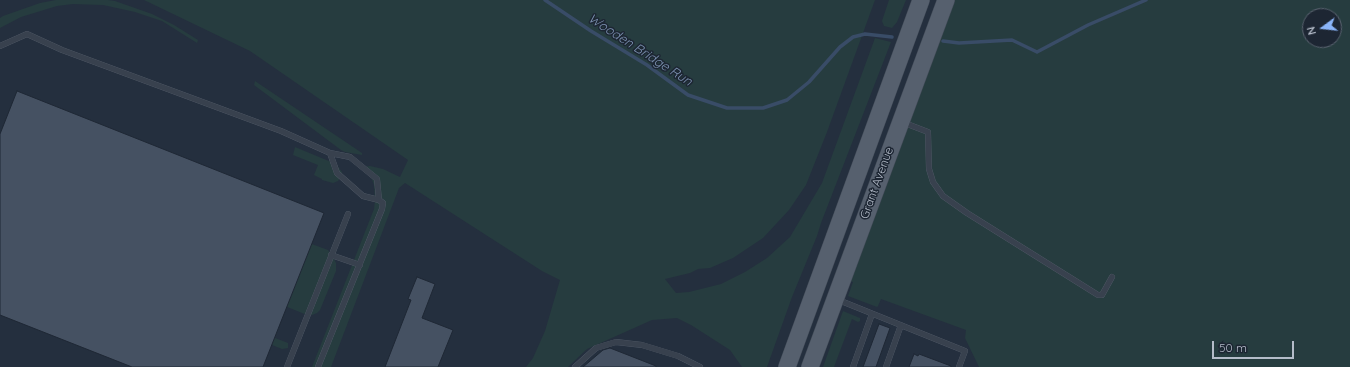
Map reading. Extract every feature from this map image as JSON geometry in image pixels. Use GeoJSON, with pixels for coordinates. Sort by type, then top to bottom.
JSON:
{"type":"FeatureCollection","features":[{"type":"Feature","properties":{"kind":"main road","name":"Grant Avenue"},"geometry":{"type":"LineString","coordinates":[[787,367],[921,0]]}},
{"type":"Feature","properties":{"kind":"main road","name":"Grant Avenue"},"geometry":{"type":"LineString","coordinates":[[810,367],[946,0]]}},
{"type":"Feature","properties":{"kind":"lane"},"geometry":{"type":"LineString","coordinates":[[0,46],[27,34],[62,50],[281,131],[330,153],[350,157],[377,179],[380,200],[383,203],[382,210],[318,367]]}},
{"type":"Feature","properties":{"kind":"lane"},"geometry":{"type":"LineString","coordinates":[[900,122],[928,132],[929,169],[933,182],[943,196],[1098,295],[1102,295],[1112,277]]}},
{"type":"Feature","properties":{"kind":"lane"},"geometry":{"type":"LineString","coordinates":[[330,153],[337,173],[363,196],[380,200]]}},
{"type":"Feature","properties":{"kind":"lane"},"geometry":{"type":"LineString","coordinates":[[287,367],[348,214]]}},
{"type":"Feature","properties":{"kind":"lane"},"geometry":{"type":"LineString","coordinates":[[331,255],[360,265]]}},
{"type":"Feature","properties":{"kind":"lane"},"geometry":{"type":"LineString","coordinates":[[835,299],[965,351],[959,367]]}},
{"type":"Feature","properties":{"kind":"lane"},"geometry":{"type":"LineString","coordinates":[[853,367],[872,314]]}},
{"type":"Feature","properties":{"kind":"lane"},"geometry":{"type":"LineString","coordinates":[[886,367],[901,325]]}},
{"type":"Feature","properties":{"kind":"lane"},"geometry":{"type":"LineString","coordinates":[[575,367],[596,348],[616,342],[642,345],[678,356],[700,367]]}},
{"type":"Feature","properties":{"kind":"green space"},"geometry":{"type":"Polygon","coordinates":[[[56,0],[115,1],[152,14],[174,25],[198,40],[197,43],[162,21],[135,12],[103,5],[73,4],[57,6],[21,17],[0,28],[0,18],[3,16],[40,3],[56,0]]]}},
{"type":"Feature","properties":{"kind":"green space"},"geometry":{"type":"Polygon","coordinates":[[[144,0],[875,0],[806,185],[789,210],[763,238],[733,258],[710,268],[698,269],[690,273],[665,279],[676,293],[689,292],[721,284],[745,272],[767,258],[790,237],[822,183],[875,38],[891,42],[817,236],[792,297],[767,367],[742,367],[730,350],[691,325],[677,318],[652,320],[587,349],[568,367],[526,367],[533,358],[545,331],[560,280],[542,271],[405,183],[399,188],[331,367],[312,367],[374,209],[374,185],[371,177],[362,167],[370,166],[383,169],[400,177],[408,160],[250,51],[144,0]]]}},
{"type":"Feature","properties":{"kind":"green space"},"geometry":{"type":"Polygon","coordinates":[[[889,0],[906,0],[897,22],[892,28],[884,26],[882,21],[889,0]]]}},
{"type":"Feature","properties":{"kind":"green space"},"geometry":{"type":"Polygon","coordinates":[[[954,0],[1350,0],[1350,367],[979,367],[965,338],[966,330],[881,299],[877,307],[848,296],[853,282],[850,281],[954,0]]]}},
{"type":"Feature","properties":{"kind":"green space"},"geometry":{"type":"Polygon","coordinates":[[[255,81],[362,153],[362,155],[341,150],[254,85],[255,81]]]}},
{"type":"Feature","properties":{"kind":"green space"},"geometry":{"type":"Polygon","coordinates":[[[295,147],[336,164],[342,172],[341,177],[338,181],[333,183],[322,180],[314,175],[318,165],[293,155],[295,147]]]}},
{"type":"Feature","properties":{"kind":"green space"},"geometry":{"type":"Polygon","coordinates":[[[290,236],[328,250],[336,263],[336,271],[320,310],[312,315],[307,315],[265,298],[290,236]]]}},
{"type":"Feature","properties":{"kind":"green space"},"geometry":{"type":"Polygon","coordinates":[[[843,311],[860,318],[860,321],[858,322],[852,319],[834,367],[823,367],[843,311]]]}},
{"type":"Feature","properties":{"kind":"green space"},"geometry":{"type":"Polygon","coordinates":[[[252,329],[288,343],[288,348],[282,349],[250,336],[252,329]]]}},
{"type":"Feature","properties":{"kind":"building"},"geometry":{"type":"Polygon","coordinates":[[[17,91],[324,213],[263,367],[132,367],[0,315],[0,134],[17,91]]]}},
{"type":"Feature","properties":{"kind":"building"},"geometry":{"type":"Polygon","coordinates":[[[417,277],[435,284],[422,318],[453,330],[438,367],[385,367],[411,300],[408,299],[417,277]]]}},
{"type":"Feature","properties":{"kind":"building"},"geometry":{"type":"Polygon","coordinates":[[[879,324],[890,328],[876,367],[863,367],[879,324]]]}},
{"type":"Feature","properties":{"kind":"building"},"geometry":{"type":"Polygon","coordinates":[[[610,348],[656,367],[583,367],[603,350],[610,348]]]}},
{"type":"Feature","properties":{"kind":"building"},"geometry":{"type":"Polygon","coordinates":[[[914,354],[918,356],[919,354],[951,367],[909,367],[914,354]]]}},
{"type":"Feature","properties":{"kind":"waterway","name":"Wooden Bridge Run"},"geometry":{"type":"LineString","coordinates":[[545,0],[591,31],[647,65],[688,95],[727,108],[763,108],[787,100],[809,82],[840,47],[853,37],[865,34],[892,37]]}},
{"type":"Feature","properties":{"kind":"waterway","name":"Wooden Bridge Run"},"geometry":{"type":"LineString","coordinates":[[943,41],[959,43],[1012,40],[1037,52],[1088,25],[1146,0]]}}]}
